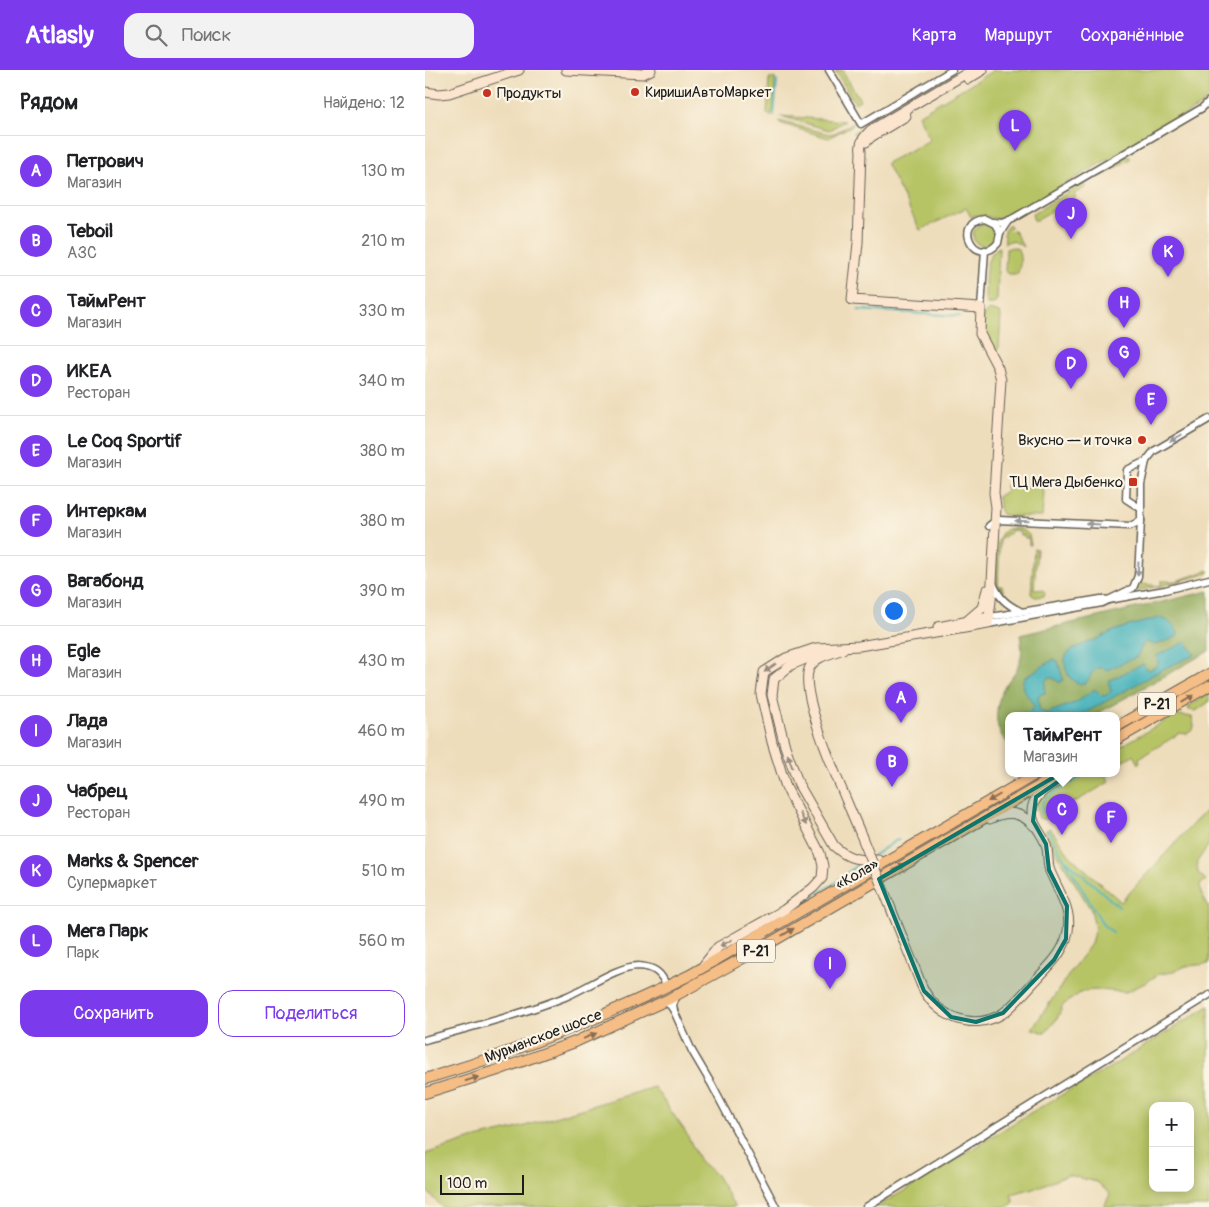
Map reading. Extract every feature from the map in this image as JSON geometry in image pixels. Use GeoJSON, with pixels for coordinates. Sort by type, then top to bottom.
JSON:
{"type":"FeatureCollection","features":[{"type":"Feature","properties":{"kind":"main road","name":"Р-21"},"geometry":{"type":"LineString","coordinates":[[1120,726],[1209,674]]}},
{"type":"Feature","properties":{"kind":"main road","name":"Р-21"},"geometry":{"type":"LineString","coordinates":[[1120,738],[1209,686]]}},
{"type":"Feature","properties":{"kind":"main road","name":"«Кола»"},"geometry":{"type":"LineString","coordinates":[[667,987],[1032,777]]}},
{"type":"Feature","properties":{"kind":"main road","name":"«Кола»"},"geometry":{"type":"LineString","coordinates":[[670,999],[1055,777]]}},
{"type":"Feature","properties":{"kind":"main road","name":"Мурманское шоссе"},"geometry":{"type":"LineString","coordinates":[[425,1079],[569,1030],[667,987]]}},
{"type":"Feature","properties":{"kind":"main road","name":"Мурманское шоссе"},"geometry":{"type":"LineString","coordinates":[[425,1093],[489,1074],[575,1042],[670,999]]}},
{"type":"Feature","properties":{"kind":"street"},"geometry":{"type":"LineString","coordinates":[[425,92],[449,93],[515,70]]}},
{"type":"Feature","properties":{"kind":"street"},"geometry":{"type":"LineString","coordinates":[[566,70],[643,74],[651,70]]}},
{"type":"Feature","properties":{"kind":"street"},"geometry":{"type":"LineString","coordinates":[[829,70],[861,124],[952,70]]}},
{"type":"Feature","properties":{"kind":"street"},"geometry":{"type":"LineString","coordinates":[[972,70],[871,130],[861,141],[859,146],[861,151],[858,243],[852,300],[981,308]]}},
{"type":"Feature","properties":{"kind":"street"},"geometry":{"type":"LineString","coordinates":[[861,151],[871,137],[983,70]]}},
{"type":"Feature","properties":{"kind":"street"},"geometry":{"type":"LineString","coordinates":[[1008,222],[999,234],[996,245],[991,249],[978,249],[972,245],[969,239],[969,232],[971,226],[976,221],[985,219],[993,222],[1008,222],[1203,108],[1209,101]]}},
{"type":"Feature","properties":{"kind":"street"},"geometry":{"type":"LineString","coordinates":[[993,222],[997,226],[999,234]]}},
{"type":"Feature","properties":{"kind":"street"},"geometry":{"type":"LineString","coordinates":[[985,250],[980,334],[998,368],[1001,380],[994,493],[996,508],[1006,520]]}},
{"type":"Feature","properties":{"kind":"street"},"geometry":{"type":"LineString","coordinates":[[1140,508],[1126,499],[1127,470],[1146,460],[1154,451],[1209,419]]}},
{"type":"Feature","properties":{"kind":"street"},"geometry":{"type":"LineString","coordinates":[[888,860],[857,860],[841,853],[833,846],[799,785],[785,746],[772,695],[774,680],[791,665],[814,654],[987,621],[1102,603],[1128,591],[1136,583],[1138,576],[1141,484],[1146,460]]}},
{"type":"Feature","properties":{"kind":"street"},"geometry":{"type":"LineString","coordinates":[[987,621],[992,523],[990,507],[994,493]]}},
{"type":"Feature","properties":{"kind":"street"},"geometry":{"type":"LineString","coordinates":[[992,523],[996,508]]}},
{"type":"Feature","properties":{"kind":"street"},"geometry":{"type":"LineString","coordinates":[[992,523],[1006,520],[1130,526],[1141,521]]}},
{"type":"Feature","properties":{"kind":"street"},"geometry":{"type":"LineString","coordinates":[[1065,777],[1042,791],[1036,797],[1032,807],[1033,821],[1046,844],[1049,870],[1067,906],[1069,929],[1062,948],[1054,960],[1010,1007],[996,1017],[976,1022],[963,1021],[951,1017],[931,1000],[924,990],[814,719],[807,690],[809,668],[817,659],[857,642],[964,622],[987,621],[1021,612],[1101,598],[1108,600],[1165,590],[1209,579]]}},
{"type":"Feature","properties":{"kind":"street"},"geometry":{"type":"LineString","coordinates":[[990,586],[1003,602],[1021,612]]}},
{"type":"Feature","properties":{"kind":"street"},"geometry":{"type":"LineString","coordinates":[[964,622],[982,608],[990,586]]}},
{"type":"Feature","properties":{"kind":"street"},"geometry":{"type":"LineString","coordinates":[[702,968],[718,948],[784,910],[813,888],[822,878],[823,866],[820,853],[786,787],[772,742],[761,694],[764,672],[786,658],[816,648],[849,647]]}},
{"type":"Feature","properties":{"kind":"street"},"geometry":{"type":"LineString","coordinates":[[957,834],[964,834],[997,816],[1008,813],[1024,816],[1038,830]]}},
{"type":"Feature","properties":{"kind":"street"},"geometry":{"type":"LineString","coordinates":[[425,1040],[506,1018],[557,1000],[625,968],[638,966],[659,972],[667,987]]}},
{"type":"Feature","properties":{"kind":"street"},"geometry":{"type":"LineString","coordinates":[[866,1207],[1209,995]]}},
{"type":"Feature","properties":{"kind":"street"},"geometry":{"type":"LineString","coordinates":[[670,999],[673,1003],[674,1011]]}},
{"type":"Feature","properties":{"kind":"street"},"geometry":{"type":"LineString","coordinates":[[670,999],[670,1005],[692,1051],[776,1207]]}},
{"type":"Feature","properties":{"kind":"highlighted area"},"geometry":{"type":"Polygon","coordinates":[[[1068,769],[1065,777],[1036,797],[1033,821],[1046,844],[1049,870],[1067,906],[1066,939],[1054,960],[1003,1013],[976,1022],[951,1017],[924,991],[879,879],[1068,769]]]}},
{"type":"Feature","properties":{"kind":"green space"},"geometry":{"type":"Polygon","coordinates":[[[835,70],[842,70],[860,100],[855,103],[835,70]]]}},
{"type":"Feature","properties":{"kind":"green space"},"geometry":{"type":"Polygon","coordinates":[[[994,70],[1209,70],[1209,96],[1202,105],[1006,219],[976,215],[971,217],[966,208],[920,230],[886,163],[930,140],[918,115],[994,70]]]}},
{"type":"Feature","properties":{"kind":"green space"},"geometry":{"type":"Polygon","coordinates":[[[775,78],[774,107],[771,116],[767,113],[769,79],[775,78]]]}},
{"type":"Feature","properties":{"kind":"green space"},"geometry":{"type":"Polygon","coordinates":[[[914,96],[916,99],[855,136],[853,132],[914,96]]]}},
{"type":"Feature","properties":{"kind":"green space"},"geometry":{"type":"Polygon","coordinates":[[[780,116],[845,121],[829,130],[780,116]]]}},
{"type":"Feature","properties":{"kind":"green space"},"geometry":{"type":"Polygon","coordinates":[[[779,121],[829,134],[835,133],[854,122],[851,126],[828,138],[779,123],[779,121]]]}},
{"type":"Feature","properties":{"kind":"green space"},"geometry":{"type":"Polygon","coordinates":[[[1127,156],[1130,159],[1104,175],[1100,174],[1100,171],[1127,156]]]}},
{"type":"Feature","properties":{"kind":"green space"},"geometry":{"type":"Polygon","coordinates":[[[1084,183],[1086,187],[1074,194],[1076,197],[1034,221],[1032,214],[1084,183]]]}},
{"type":"Feature","properties":{"kind":"green space"},"geometry":{"type":"Polygon","coordinates":[[[984,224],[992,227],[995,235],[992,243],[984,246],[976,243],[973,235],[976,227],[984,224]]]}},
{"type":"Feature","properties":{"kind":"green space"},"geometry":{"type":"Polygon","coordinates":[[[1009,224],[1011,227],[1008,229],[1010,231],[1014,230],[1023,247],[1014,241],[1009,241],[1005,244],[1004,231],[1009,224]]]}},
{"type":"Feature","properties":{"kind":"green space"},"geometry":{"type":"Polygon","coordinates":[[[999,247],[997,300],[993,304],[987,304],[985,299],[985,277],[987,263],[999,247]]]}},
{"type":"Feature","properties":{"kind":"green space"},"geometry":{"type":"Polygon","coordinates":[[[1012,247],[1018,249],[1020,255],[1020,265],[1017,274],[1009,274],[1005,271],[1006,249],[1012,247]]]}},
{"type":"Feature","properties":{"kind":"green space"},"geometry":{"type":"Polygon","coordinates":[[[989,310],[1001,315],[999,348],[997,350],[991,349],[984,336],[983,315],[989,310]]]}},
{"type":"Feature","properties":{"kind":"green space"},"geometry":{"type":"Polygon","coordinates":[[[1006,485],[1043,487],[1042,517],[1008,516],[1002,514],[999,508],[998,496],[1006,491],[1006,485]]]}},
{"type":"Feature","properties":{"kind":"green space"},"geometry":{"type":"Polygon","coordinates":[[[1019,528],[1029,535],[1031,545],[1029,545],[1029,538],[1020,535],[1019,531],[1010,530],[1010,534],[1000,537],[1007,529],[1019,528]]]}},
{"type":"Feature","properties":{"kind":"green space"},"geometry":{"type":"Polygon","coordinates":[[[1000,537],[998,586],[996,581],[997,543],[1000,537]]]}},
{"type":"Feature","properties":{"kind":"green space"},"geometry":{"type":"Polygon","coordinates":[[[1034,548],[1037,549],[1034,589],[1043,590],[1044,596],[1035,597],[1031,594],[1034,548]]]}},
{"type":"Feature","properties":{"kind":"green space"},"geometry":{"type":"Polygon","coordinates":[[[1209,570],[1209,573],[1161,586],[1161,581],[1176,581],[1209,570]]]}},
{"type":"Feature","properties":{"kind":"green space"},"geometry":{"type":"Polygon","coordinates":[[[1140,580],[1140,584],[1161,586],[1129,592],[1140,580]]]}},
{"type":"Feature","properties":{"kind":"green space"},"geometry":{"type":"Polygon","coordinates":[[[998,586],[1002,586],[1004,599],[998,586]]]}},
{"type":"Feature","properties":{"kind":"green space"},"geometry":{"type":"Polygon","coordinates":[[[1209,591],[1209,651],[1100,712],[1005,712],[1005,740],[997,724],[997,708],[1007,683],[1020,662],[1022,651],[1020,635],[1209,591]]]}},
{"type":"Feature","properties":{"kind":"green space"},"geometry":{"type":"Polygon","coordinates":[[[1209,694],[1209,702],[1196,711],[1189,710],[1188,707],[1209,694]]]}},
{"type":"Feature","properties":{"kind":"green space"},"geometry":{"type":"Polygon","coordinates":[[[1180,715],[1192,717],[1193,730],[1186,734],[1180,733],[1139,758],[1140,762],[1138,764],[1133,755],[1120,763],[1120,747],[1170,718],[1180,715]]]}},
{"type":"Feature","properties":{"kind":"green space"},"geometry":{"type":"Polygon","coordinates":[[[1067,777],[1107,777],[1109,782],[1046,819],[1039,818],[1037,810],[1041,797],[1067,777]]]}},
{"type":"Feature","properties":{"kind":"green space"},"geometry":{"type":"Polygon","coordinates":[[[1209,809],[1209,844],[1197,862],[1198,873],[1206,880],[1200,885],[1201,893],[1209,908],[1209,964],[1186,966],[1173,972],[1159,974],[1126,992],[1083,991],[1063,1005],[1057,1019],[1045,1033],[1032,1029],[1091,944],[1095,927],[1091,910],[1045,833],[1046,830],[1050,828],[1070,856],[1121,902],[1201,815],[1209,809]]]}},
{"type":"Feature","properties":{"kind":"green space"},"geometry":{"type":"Polygon","coordinates":[[[1209,1006],[1209,1207],[1104,1207],[1110,1194],[1097,1182],[1068,1175],[1038,1187],[1011,1194],[1014,1202],[1008,1207],[875,1207],[1030,1113],[1114,1065],[1209,1006]]]}},
{"type":"Feature","properties":{"kind":"green space"},"geometry":{"type":"Polygon","coordinates":[[[654,1087],[685,1131],[700,1161],[716,1175],[735,1207],[442,1207],[425,1189],[425,1154],[654,1087]]]}},
{"type":"Feature","properties":{"kind":"water"},"geometry":{"type":"Polygon","coordinates":[[[1158,618],[1170,622],[1178,633],[1177,637],[1155,645],[1146,642],[1136,657],[1107,670],[1103,668],[1097,669],[1092,673],[1087,682],[1076,683],[1068,674],[1065,663],[1068,653],[1071,651],[1127,626],[1158,618]]]}},
{"type":"Feature","properties":{"kind":"water"},"geometry":{"type":"Polygon","coordinates":[[[1186,642],[1195,655],[1167,667],[1087,712],[1050,712],[1077,702],[1095,689],[1102,696],[1107,695],[1111,691],[1108,681],[1143,664],[1145,668],[1150,670],[1158,665],[1156,656],[1186,642]]]}},
{"type":"Feature","properties":{"kind":"water"},"geometry":{"type":"Polygon","coordinates":[[[1054,659],[1058,661],[1063,679],[1060,683],[1053,678],[1048,678],[1045,682],[1045,693],[1041,694],[1038,698],[1039,708],[1042,712],[1027,712],[1032,710],[1034,706],[1023,689],[1023,681],[1025,677],[1054,659]]]}},
{"type":"Feature","properties":{"kind":"waterway"},"geometry":{"type":"LineString","coordinates":[[774,115],[777,81]]}},
{"type":"Feature","properties":{"kind":"waterway"},"geometry":{"type":"LineString","coordinates":[[858,310],[960,316]]}},
{"type":"Feature","properties":{"kind":"waterway"},"geometry":{"type":"LineString","coordinates":[[1041,814],[1042,803],[1046,798],[1081,777]]}},
{"type":"Feature","properties":{"kind":"waterway"},"geometry":{"type":"LineString","coordinates":[[1048,831],[1104,926],[1113,932]]}},
{"type":"Feature","properties":{"kind":"waterway"},"geometry":{"type":"LineString","coordinates":[[873,856],[899,840]]}},
{"type":"Feature","properties":{"kind":"waterway"},"geometry":{"type":"LineString","coordinates":[[1067,861],[1119,907]]}},
{"type":"Feature","properties":{"kind":"waterway"},"geometry":{"type":"LineString","coordinates":[[794,907],[835,883],[860,863]]}},
{"type":"Feature","properties":{"kind":"place","name":"КиришиАвтоМаркет"},"geometry":{"type":"Point","coordinates":[635,92]}},
{"type":"Feature","properties":{"kind":"place","name":"Продукты"},"geometry":{"type":"Point","coordinates":[487,93]}},
{"type":"Feature","properties":{"kind":"place","name":"Мега Парк"},"geometry":{"type":"Point","coordinates":[1015,151]}},
{"type":"Feature","properties":{"kind":"place","name":"Чабрец"},"geometry":{"type":"Point","coordinates":[1071,239]}},
{"type":"Feature","properties":{"kind":"place","name":"Marks & Spencer"},"geometry":{"type":"Point","coordinates":[1168,277]}},
{"type":"Feature","properties":{"kind":"place","name":"Egle"},"geometry":{"type":"Point","coordinates":[1124,328]}},
{"type":"Feature","properties":{"kind":"place","name":"Вагабонд"},"geometry":{"type":"Point","coordinates":[1124,378]}},
{"type":"Feature","properties":{"kind":"place","name":"ИКЕА"},"geometry":{"type":"Point","coordinates":[1071,389]}},
{"type":"Feature","properties":{"kind":"place","name":"Le Coq Sportif"},"geometry":{"type":"Point","coordinates":[1151,425]}},
{"type":"Feature","properties":{"kind":"place","name":"Вкусно — и точка"},"geometry":{"type":"Point","coordinates":[1142,440]}},
{"type":"Feature","properties":{"kind":"place","name":"ТЦ Мега Дыбенко"},"geometry":{"type":"Point","coordinates":[1133,482]}},
{"type":"Feature","properties":{"kind":"place","name":"Петрович"},"geometry":{"type":"Point","coordinates":[901,723]}},
{"type":"Feature","properties":{"kind":"place","name":"Teboil"},"geometry":{"type":"Point","coordinates":[892,787]}},
{"type":"Feature","properties":{"kind":"place","name":"ТаймРент"},"geometry":{"type":"Point","coordinates":[1062,835]}},
{"type":"Feature","properties":{"kind":"place","name":"Интеркам"},"geometry":{"type":"Point","coordinates":[1111,843]}},
{"type":"Feature","properties":{"kind":"place","name":"Лада"},"geometry":{"type":"Point","coordinates":[830,989]}}]}
